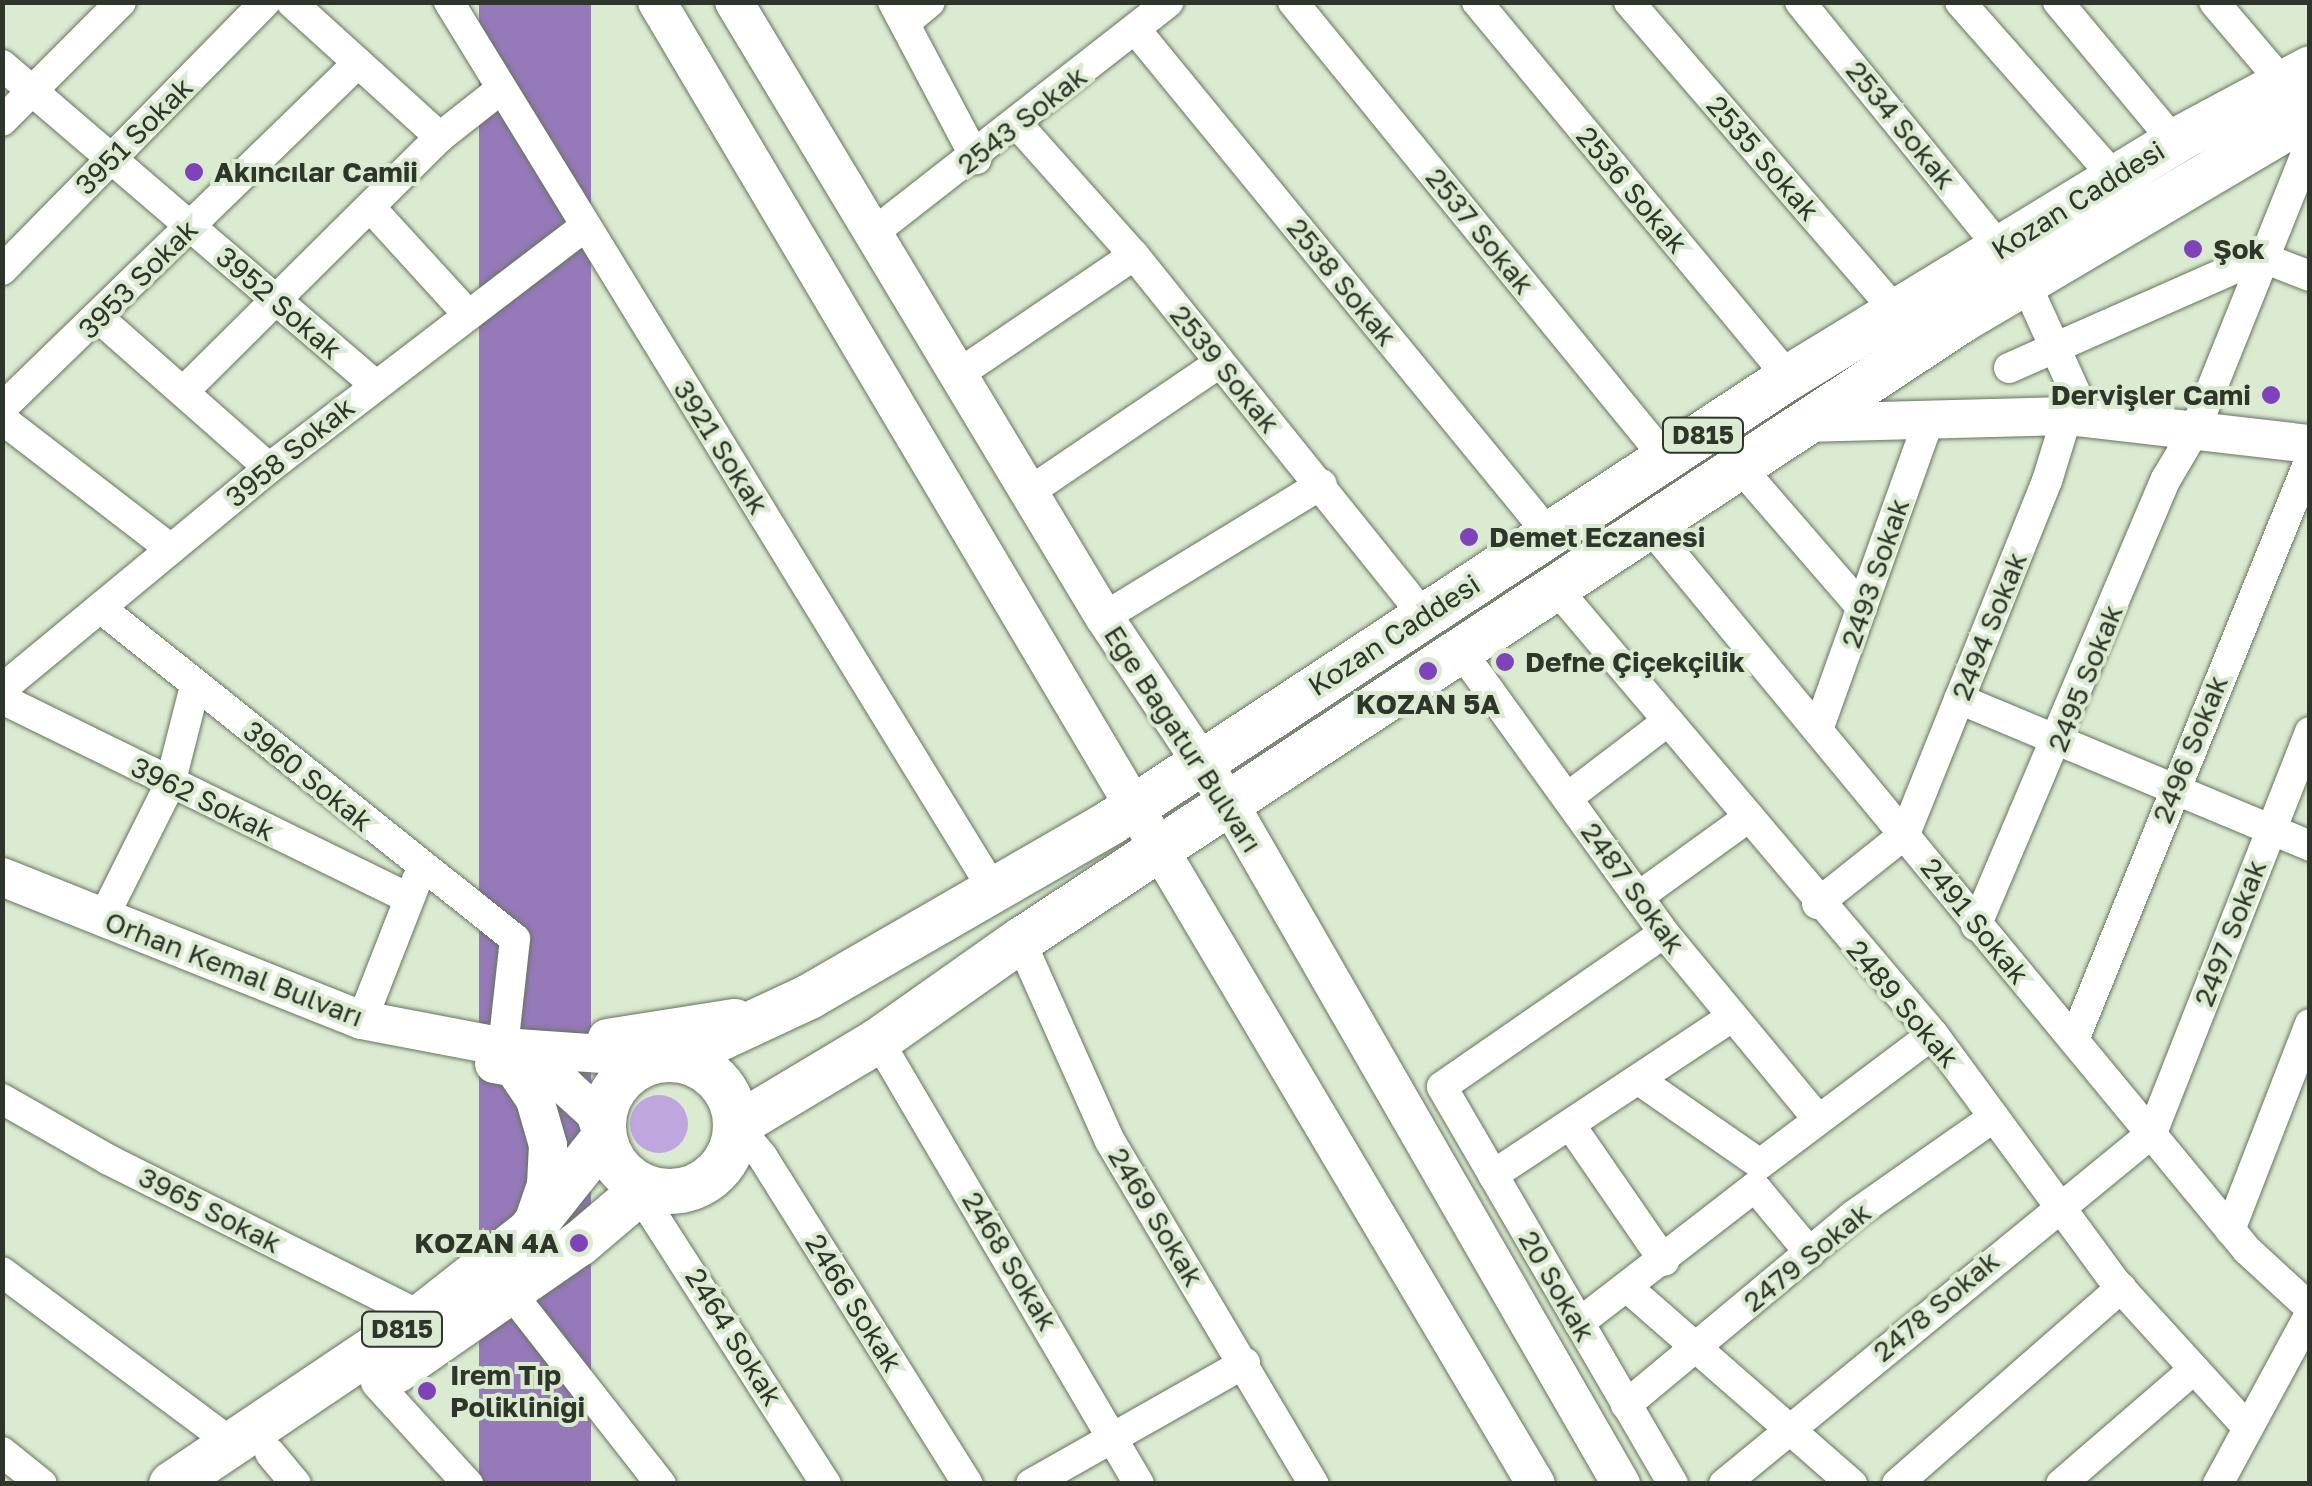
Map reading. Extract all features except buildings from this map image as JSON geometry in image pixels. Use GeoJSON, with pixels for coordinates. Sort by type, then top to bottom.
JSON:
{"type":"FeatureCollection","features":[{"type":"Feature","properties":{"kind":"highway","name":"Kozan Caddesi"},"geometry":{"type":"LineString","coordinates":[[674,1059],[810,996],[994,891],[1123,813],[1790,376],[1896,313],[2013,265],[2301,88]]}},
{"type":"Feature","properties":{"kind":"highway","name":"Kozan Caddesi"},"geometry":{"type":"LineString","coordinates":[[736,1125],[878,1040],[1020,940],[1817,415],[2013,265],[2115,178],[2174,141],[2301,88]]}},
{"type":"Feature","properties":{"kind":"highway"},"geometry":{"type":"LineString","coordinates":[[1790,376],[1828,389],[1817,415]]}},
{"type":"Feature","properties":{"kind":"highway"},"geometry":{"type":"LineString","coordinates":[[603,1138],[626,1177],[642,1190],[681,1190],[711,1176],[732,1145],[734,1108],[710,1074],[674,1059]]}},
{"type":"Feature","properties":{"kind":"highway","name":"D815"},"geometry":{"type":"LineString","coordinates":[[255,1466],[421,1316],[529,1232],[603,1138],[610,1093],[628,1072],[674,1059]]}},
{"type":"Feature","properties":{"kind":"highway","name":"D815"},"geometry":{"type":"LineString","coordinates":[[170,1484],[255,1466],[510,1293],[642,1190]]}},
{"type":"Feature","properties":{"kind":"main road"},"geometry":{"type":"LineString","coordinates":[[657,2],[1123,813],[1145,860],[1536,1484]]}},
{"type":"Feature","properties":{"kind":"main road","name":"Ege Bağatur Bulvarı"},"geometry":{"type":"LineString","coordinates":[[734,2],[1104,617],[1229,803],[1621,1484]]}},
{"type":"Feature","properties":{"kind":"main road"},"geometry":{"type":"LineString","coordinates":[[1817,415],[1929,419],[2077,417],[2310,444]]}},
{"type":"Feature","properties":{"kind":"main road","name":"Orhan Kemal Bulvarı"},"geometry":{"type":"LineString","coordinates":[[2,877],[102,920],[362,1020],[516,1054]]}},
{"type":"Feature","properties":{"kind":"main road","name":"Orhan Kemal Bulvarı"},"geometry":{"type":"LineString","coordinates":[[2,897],[353,1041],[516,1054]]}},
{"type":"Feature","properties":{"kind":"main road"},"geometry":{"type":"LineString","coordinates":[[516,1054],[712,1024],[810,996]]}},
{"type":"Feature","properties":{"kind":"main road"},"geometry":{"type":"LineString","coordinates":[[516,1054],[674,1059]]}},
{"type":"Feature","properties":{"kind":"main road"},"geometry":{"type":"LineString","coordinates":[[516,1054],[565,1086],[596,1113],[603,1138]]}},
{"type":"Feature","properties":{"kind":"main road"},"geometry":{"type":"LineString","coordinates":[[516,1054],[548,1145],[546,1185],[529,1232]]}},
{"type":"Feature","properties":{"kind":"street"},"geometry":{"type":"LineString","coordinates":[[2,122],[122,2]]}},
{"type":"Feature","properties":{"kind":"street","name":"3951 Sokak"},"geometry":{"type":"LineString","coordinates":[[2,270],[266,2]]}},
{"type":"Feature","properties":{"kind":"street"},"geometry":{"type":"LineString","coordinates":[[290,2],[440,137]]}},
{"type":"Feature","properties":{"kind":"street","name":"3921 Sokak"},"geometry":{"type":"LineString","coordinates":[[449,2],[994,891]]}},
{"type":"Feature","properties":{"kind":"street"},"geometry":{"type":"LineString","coordinates":[[930,2],[900,12],[976,159]]}},
{"type":"Feature","properties":{"kind":"street","name":"2543 Sokak"},"geometry":{"type":"LineString","coordinates":[[873,233],[976,159],[1168,2]]}},
{"type":"Feature","properties":{"kind":"street","name":"2537 Sokak"},"geometry":{"type":"LineString","coordinates":[[1293,2],[1666,460]]}},
{"type":"Feature","properties":{"kind":"street","name":"2536 Sokak"},"geometry":{"type":"LineString","coordinates":[[1477,2],[1790,376]]}},
{"type":"Feature","properties":{"kind":"street","name":"2535 Sokak"},"geometry":{"type":"LineString","coordinates":[[1629,2],[1896,313]]}},
{"type":"Feature","properties":{"kind":"street","name":"2534 Sokak"},"geometry":{"type":"LineString","coordinates":[[1800,2],[2013,265],[2055,348],[2077,417]]}},
{"type":"Feature","properties":{"kind":"street"},"geometry":{"type":"LineString","coordinates":[[1960,2],[2115,178]]}},
{"type":"Feature","properties":{"kind":"street"},"geometry":{"type":"LineString","coordinates":[[2058,2],[2174,141]]}},
{"type":"Feature","properties":{"kind":"street"},"geometry":{"type":"LineString","coordinates":[[2214,2],[2301,88]]}},
{"type":"Feature","properties":{"kind":"street","name":"2538 Sokak"},"geometry":{"type":"LineString","coordinates":[[1135,29],[1548,534]]}},
{"type":"Feature","properties":{"kind":"street","name":"3953 Sokak"},"geometry":{"type":"LineString","coordinates":[[2,408],[100,319],[358,63]]}},
{"type":"Feature","properties":{"kind":"street","name":"3952 Sokak"},"geometry":{"type":"LineString","coordinates":[[2,65],[115,157],[374,384]]}},
{"type":"Feature","properties":{"kind":"street"},"geometry":{"type":"LineString","coordinates":[[184,390],[440,137],[502,89]]}},
{"type":"Feature","properties":{"kind":"street","name":"2539 Sokak"},"geometry":{"type":"LineString","coordinates":[[1018,125],[1134,256],[1218,364],[1322,484],[1424,617]]}},
{"type":"Feature","properties":{"kind":"street","name":"2495 Sokak"},"geometry":{"type":"LineString","coordinates":[[1976,926],[2060,740],[2166,480],[2196,430],[2261,257],[2310,144]]}},
{"type":"Feature","properties":{"kind":"street"},"geometry":{"type":"LineString","coordinates":[[370,207],[466,312]]}},
{"type":"Feature","properties":{"kind":"street","name":"3958 Sokak"},"geometry":{"type":"LineString","coordinates":[[2,689],[374,384],[585,226]]}},
{"type":"Feature","properties":{"kind":"street"},"geometry":{"type":"LineString","coordinates":[[960,374],[1134,256]]}},
{"type":"Feature","properties":{"kind":"street"},"geometry":{"type":"LineString","coordinates":[[2009,368],[2261,257],[2310,276]]}},
{"type":"Feature","properties":{"kind":"street"},"geometry":{"type":"LineString","coordinates":[[100,319],[269,468]]}},
{"type":"Feature","properties":{"kind":"street"},"geometry":{"type":"LineString","coordinates":[[1029,492],[1218,364]]}},
{"type":"Feature","properties":{"kind":"street","name":"2494 Sokak"},"geometry":{"type":"LineString","coordinates":[[1905,834],[2077,417]]}},
{"type":"Feature","properties":{"kind":"street"},"geometry":{"type":"LineString","coordinates":[[2,419],[170,549]]}},
{"type":"Feature","properties":{"kind":"street","name":"2493 Sokak"},"geometry":{"type":"LineString","coordinates":[[1819,726],[1929,419]]}},
{"type":"Feature","properties":{"kind":"street","name":"2496 Sokak"},"geometry":{"type":"LineString","coordinates":[[2074,1040],[2310,459]]}},
{"type":"Feature","properties":{"kind":"street"},"geometry":{"type":"LineString","coordinates":[[1739,466],[1862,608]]}},
{"type":"Feature","properties":{"kind":"street"},"geometry":{"type":"LineString","coordinates":[[1104,617],[1322,484]]}},
{"type":"Feature","properties":{"kind":"street","name":"2491 Sokak"},"geometry":{"type":"LineString","coordinates":[[1649,526],[1819,726],[1976,926],[2230,1230],[2310,1311]]}},
{"type":"Feature","properties":{"kind":"street","name":"2489 Sokak"},"geometry":{"type":"LineString","coordinates":[[1554,586],[1749,817],[1817,904],[1933,1034],[2054,1207],[2121,1288],[2246,1426]]}},
{"type":"Feature","properties":{"kind":"street","name":"3960 Sokak"},"geometry":{"type":"LineString","coordinates":[[103,610],[515,939],[516,1054]]}},
{"type":"Feature","properties":{"kind":"street","name":"2487 Sokak"},"geometry":{"type":"LineString","coordinates":[[1460,650],[1664,933],[1730,1018],[1817,1118]]}},
{"type":"Feature","properties":{"kind":"street"},"geometry":{"type":"LineString","coordinates":[[102,920],[170,784],[195,686]]}},
{"type":"Feature","properties":{"kind":"street","name":"3962 Sokak"},"geometry":{"type":"LineString","coordinates":[[2,699],[405,896]]}},
{"type":"Feature","properties":{"kind":"street"},"geometry":{"type":"LineString","coordinates":[[1959,699],[2310,846]]}},
{"type":"Feature","properties":{"kind":"street"},"geometry":{"type":"LineString","coordinates":[[1566,798],[1668,721]]}},
{"type":"Feature","properties":{"kind":"street","name":"2497 Sokak"},"geometry":{"type":"LineString","coordinates":[[2152,1133],[2310,732]]}},
{"type":"Feature","properties":{"kind":"street"},"geometry":{"type":"LineString","coordinates":[[1638,897],[1749,817]]}},
{"type":"Feature","properties":{"kind":"street"},"geometry":{"type":"LineString","coordinates":[[1817,904],[1905,834]]}},
{"type":"Feature","properties":{"kind":"street"},"geometry":{"type":"LineString","coordinates":[[362,1020],[405,896],[424,869]]}},
{"type":"Feature","properties":{"kind":"street","name":"20 Sokak"},"geometry":{"type":"LineString","coordinates":[[1664,933],[1442,1088],[1673,1484]]}},
{"type":"Feature","properties":{"kind":"street","name":"2469 Sokak"},"geometry":{"type":"LineString","coordinates":[[1020,940],[1110,1141],[1314,1484]]}},
{"type":"Feature","properties":{"kind":"street"},"geometry":{"type":"LineString","coordinates":[[1493,1175],[1730,1018]]}},
{"type":"Feature","properties":{"kind":"street"},"geometry":{"type":"LineString","coordinates":[[2230,1230],[2310,1024]]}},
{"type":"Feature","properties":{"kind":"street"},"geometry":{"type":"LineString","coordinates":[[1580,1324],[1664,1260],[1817,1118],[1933,1034]]}},
{"type":"Feature","properties":{"kind":"street","name":"2468 Sokak"},"geometry":{"type":"LineString","coordinates":[[878,1040],[1140,1484]]}},
{"type":"Feature","properties":{"kind":"street"},"geometry":{"type":"LineString","coordinates":[[1639,1080],[1758,1175],[1810,1253]]}},
{"type":"Feature","properties":{"kind":"street","name":"3965 Sokak"},"geometry":{"type":"LineString","coordinates":[[2,1098],[109,1160],[421,1316]]}},
{"type":"Feature","properties":{"kind":"street","name":"2479 Sokak"},"geometry":{"type":"LineString","coordinates":[[1626,1404],[1810,1253],[1994,1117]]}},
{"type":"Feature","properties":{"kind":"street","name":"2466 Sokak"},"geometry":{"type":"LineString","coordinates":[[736,1125],[762,1156],[968,1484]]}},
{"type":"Feature","properties":{"kind":"street"},"geometry":{"type":"LineString","coordinates":[[1571,1126],[1664,1260]]}},
{"type":"Feature","properties":{"kind":"street","name":"2478 Sokak"},"geometry":{"type":"LineString","coordinates":[[1724,1484],[2054,1207],[2152,1133]]}},
{"type":"Feature","properties":{"kind":"street","name":"2464 Sokak"},"geometry":{"type":"LineString","coordinates":[[642,1190],[826,1484]]}},
{"type":"Feature","properties":{"kind":"street"},"geometry":{"type":"LineString","coordinates":[[2,1272],[255,1466]]}},
{"type":"Feature","properties":{"kind":"street"},"geometry":{"type":"LineString","coordinates":[[1628,1288],[1693,1350],[1852,1484]]}},
{"type":"Feature","properties":{"kind":"street"},"geometry":{"type":"LineString","coordinates":[[1897,1484],[2121,1288]]}},
{"type":"Feature","properties":{"kind":"street"},"geometry":{"type":"LineString","coordinates":[[510,1293],[660,1484]]}},
{"type":"Feature","properties":{"kind":"street"},"geometry":{"type":"LineString","coordinates":[[2218,1484],[2310,1311]]}},
{"type":"Feature","properties":{"kind":"street"},"geometry":{"type":"LineString","coordinates":[[1031,1484],[1116,1441],[1244,1363]]}},
{"type":"Feature","properties":{"kind":"street"},"geometry":{"type":"LineString","coordinates":[[2061,1484],[2194,1369]]}},
{"type":"Feature","properties":{"kind":"street"},"geometry":{"type":"LineString","coordinates":[[376,1382],[468,1484]]}},
{"type":"Feature","properties":{"kind":"street"},"geometry":{"type":"LineString","coordinates":[[2,1452],[42,1484]]}},
{"type":"Feature","properties":{"kind":"shaded area"},"geometry":{"type":"Polygon","coordinates":[[[479,3],[591,3],[591,1484],[479,1484],[479,3]]]}},
{"type":"Feature","properties":{"kind":"shaded area"},"geometry":{"type":"Polygon","coordinates":[[[659,1095],[680,1103],[688,1124],[680,1145],[659,1153],[638,1145],[630,1124],[638,1103],[659,1095]]]}},
{"type":"Feature","properties":{"kind":"place","name":"Akıncılar Camii"},"geometry":{"type":"Point","coordinates":[194,172]}},
{"type":"Feature","properties":{"kind":"place","name":"Şok"},"geometry":{"type":"Point","coordinates":[2193,249]}},
{"type":"Feature","properties":{"kind":"place","name":"Dervişler Cami"},"geometry":{"type":"Point","coordinates":[2271,395]}},
{"type":"Feature","properties":{"kind":"place","name":"Demet Eczanesi"},"geometry":{"type":"Point","coordinates":[1469,537]}},
{"type":"Feature","properties":{"kind":"place","name":"Defne Çiçekçilik"},"geometry":{"type":"Point","coordinates":[1505,662]}},
{"type":"Feature","properties":{"kind":"place","name":"KOZAN 5A"},"geometry":{"type":"Point","coordinates":[1428,671]}},
{"type":"Feature","properties":{"kind":"place","name":"KOZAN 4A"},"geometry":{"type":"Point","coordinates":[579,1243]}},
{"type":"Feature","properties":{"kind":"place","name":"Irem Tıp Poliklinigi"},"geometry":{"type":"Point","coordinates":[427,1391]}}]}
